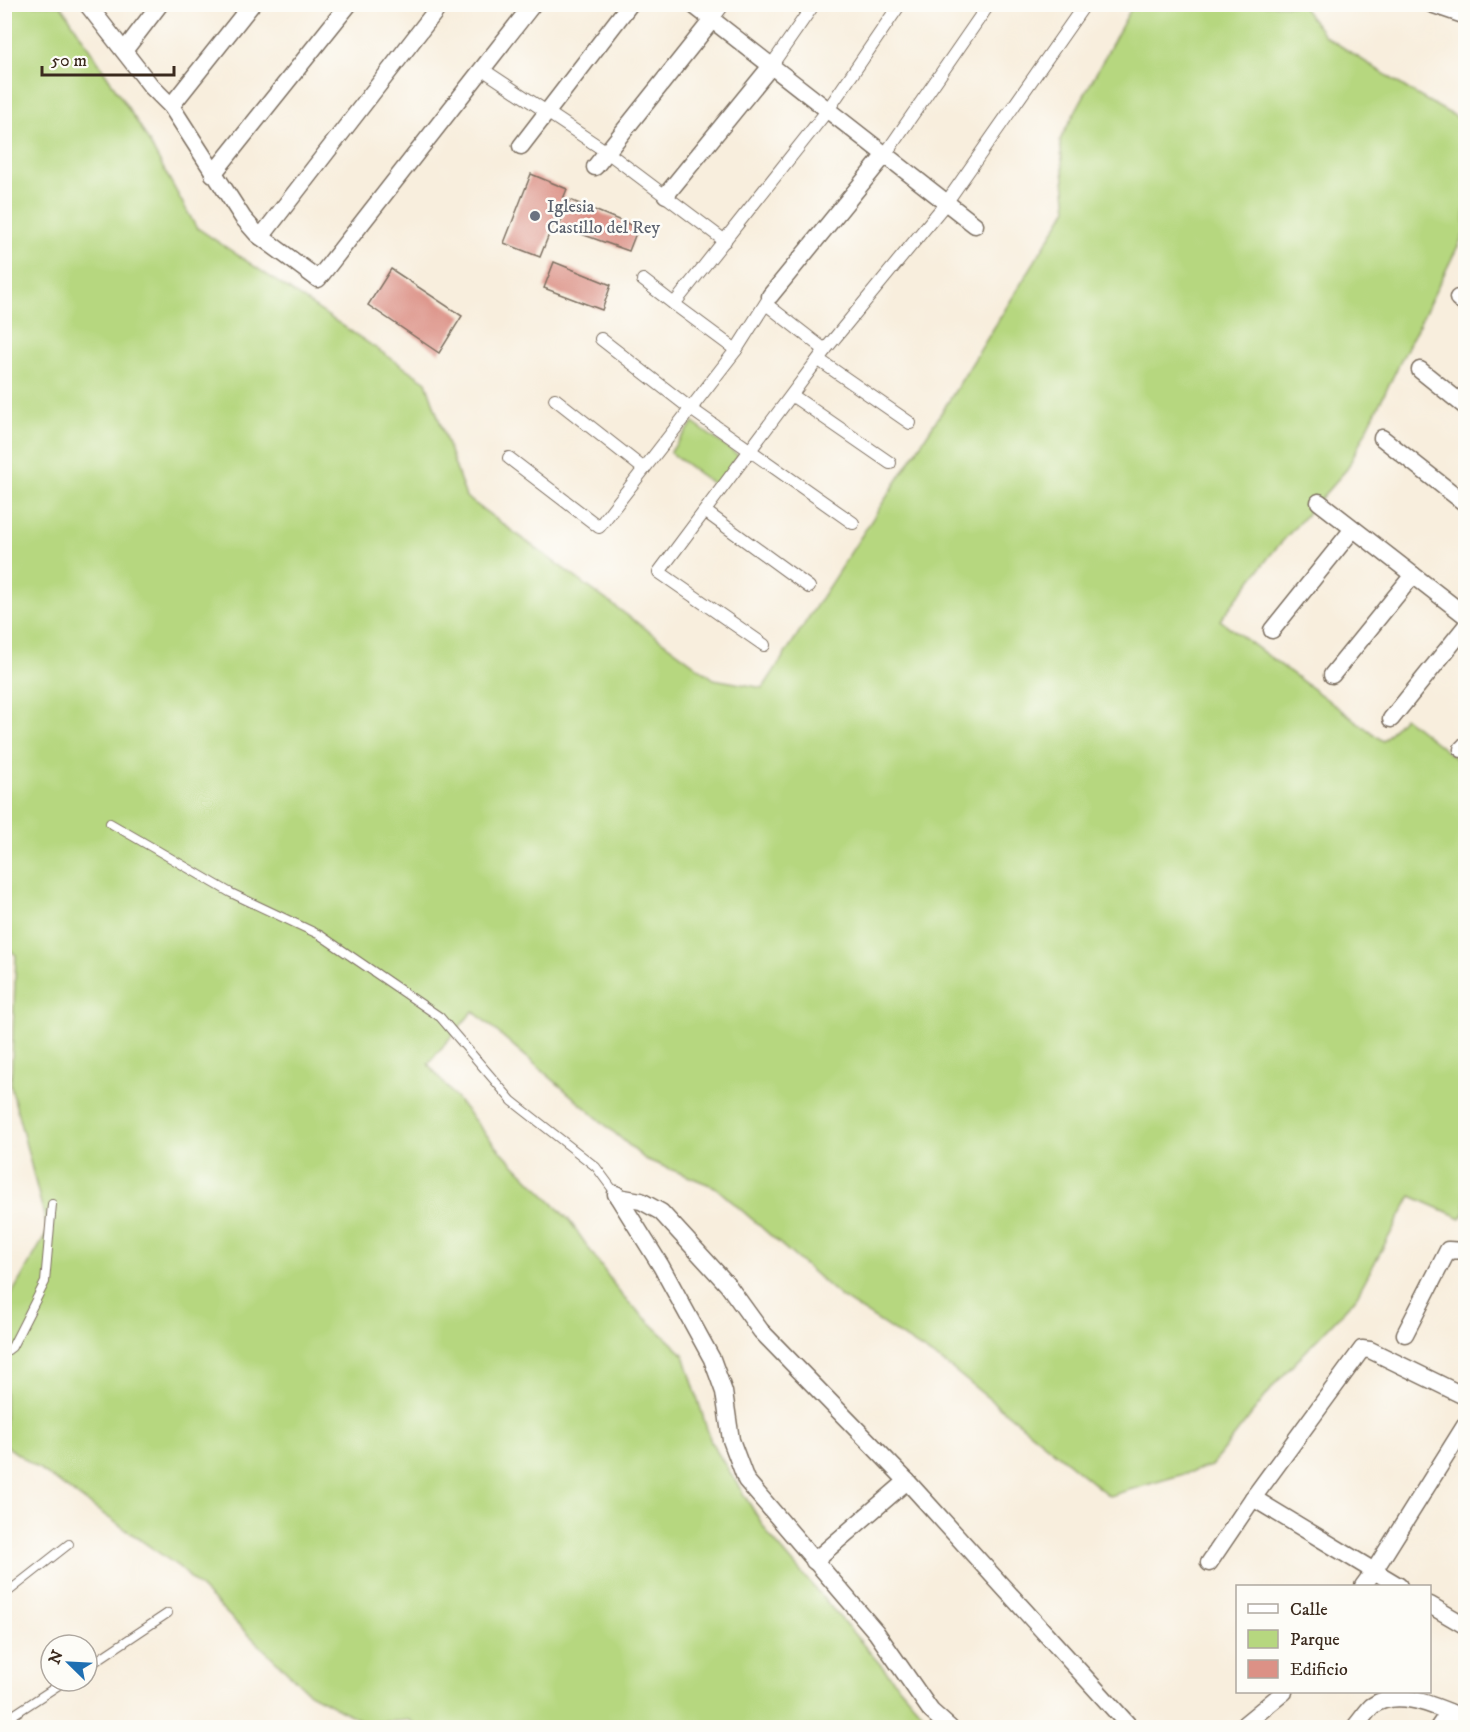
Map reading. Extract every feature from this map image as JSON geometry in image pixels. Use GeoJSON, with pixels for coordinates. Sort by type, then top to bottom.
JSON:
{"type":"FeatureCollection","features":[{"type":"Feature","properties":{"kind":"street"},"geometry":{"type":"LineString","coordinates":[[87,4],[151,86],[171,106],[243,218],[261,237],[318,279],[532,4]]}},
{"type":"Feature","properties":{"kind":"street"},"geometry":{"type":"LineString","coordinates":[[124,51],[160,4]]}},
{"type":"Feature","properties":{"kind":"street"},"geometry":{"type":"LineString","coordinates":[[171,106],[252,4]]}},
{"type":"Feature","properties":{"kind":"street"},"geometry":{"type":"LineString","coordinates":[[213,174],[349,4]]}},
{"type":"Feature","properties":{"kind":"street"},"geometry":{"type":"LineString","coordinates":[[261,237],[441,4]]}},
{"type":"Feature","properties":{"kind":"street"},"geometry":{"type":"LineString","coordinates":[[521,146],[630,4]]}},
{"type":"Feature","properties":{"kind":"street"},"geometry":{"type":"LineString","coordinates":[[692,4],[975,225]]}},
{"type":"Feature","properties":{"kind":"street"},"geometry":{"type":"LineString","coordinates":[[595,167],[724,4]]}},
{"type":"Feature","properties":{"kind":"street"},"geometry":{"type":"LineString","coordinates":[[666,195],[771,66],[814,4]]}},
{"type":"Feature","properties":{"kind":"street"},"geometry":{"type":"LineString","coordinates":[[674,304],[827,111],[900,4]]}},
{"type":"Feature","properties":{"kind":"street"},"geometry":{"type":"LineString","coordinates":[[509,458],[599,527],[736,350],[768,300],[884,156],[989,4]]}},
{"type":"Feature","properties":{"kind":"street"},"geometry":{"type":"LineString","coordinates":[[764,645],[660,572],[794,396],[822,355],[946,203],[1084,4]]}},
{"type":"Feature","properties":{"kind":"street"},"geometry":{"type":"LineString","coordinates":[[1431,4],[1466,16]]}},
{"type":"Feature","properties":{"kind":"street"},"geometry":{"type":"LineString","coordinates":[[482,69],[607,152],[725,241]]}},
{"type":"Feature","properties":{"kind":"street"},"geometry":{"type":"LineString","coordinates":[[644,280],[736,350]]}},
{"type":"Feature","properties":{"kind":"street"},"geometry":{"type":"LineString","coordinates":[[768,300],[822,355],[910,423]]}},
{"type":"Feature","properties":{"kind":"street"},"geometry":{"type":"LineString","coordinates":[[601,339],[691,409],[853,523]]}},
{"type":"Feature","properties":{"kind":"street"},"geometry":{"type":"LineString","coordinates":[[1420,370],[1466,407]]}},
{"type":"Feature","properties":{"kind":"street"},"geometry":{"type":"LineString","coordinates":[[794,396],[890,463]]}},
{"type":"Feature","properties":{"kind":"street"},"geometry":{"type":"LineString","coordinates":[[555,399],[644,469]]}},
{"type":"Feature","properties":{"kind":"street"},"geometry":{"type":"LineString","coordinates":[[1382,438],[1466,504]]}},
{"type":"Feature","properties":{"kind":"street"},"geometry":{"type":"LineString","coordinates":[[1319,502],[1466,616]]}},
{"type":"Feature","properties":{"kind":"street"},"geometry":{"type":"LineString","coordinates":[[706,512],[809,586]]}},
{"type":"Feature","properties":{"kind":"street"},"geometry":{"type":"LineString","coordinates":[[1272,630],[1353,529]]}},
{"type":"Feature","properties":{"kind":"street"},"geometry":{"type":"LineString","coordinates":[[1332,675],[1413,575]]}},
{"type":"Feature","properties":{"kind":"street"},"geometry":{"type":"LineString","coordinates":[[1391,719],[1466,626]]}},
{"type":"Feature","properties":{"kind":"street"},"geometry":{"type":"LineString","coordinates":[[617,1195],[641,1201],[661,1212],[727,1284],[761,1331],[907,1481],[1131,1728]]}},
{"type":"Feature","properties":{"kind":"street"},"geometry":{"type":"LineString","coordinates":[[617,1195],[661,1266],[712,1359],[724,1392],[731,1440],[746,1480],[876,1632],[931,1711],[950,1728]]}},
{"type":"Feature","properties":{"kind":"street"},"geometry":{"type":"LineString","coordinates":[[1405,1334],[1448,1250],[1466,1251]]}},
{"type":"Feature","properties":{"kind":"street"},"geometry":{"type":"LineString","coordinates":[[1209,1563],[1253,1498],[1362,1349],[1370,1350],[1466,1397]]}},
{"type":"Feature","properties":{"kind":"street"},"geometry":{"type":"LineString","coordinates":[[1364,1585],[1466,1424]]}},
{"type":"Feature","properties":{"kind":"street"},"geometry":{"type":"LineString","coordinates":[[814,1561],[907,1481]]}},
{"type":"Feature","properties":{"kind":"street"},"geometry":{"type":"LineString","coordinates":[[1253,1498],[1396,1585]]}},
{"type":"Feature","properties":{"kind":"street"},"geometry":{"type":"LineString","coordinates":[[1431,1606],[1466,1626]]}},
{"type":"Feature","properties":{"kind":"street"},"geometry":{"type":"LineString","coordinates":[[1240,1728],[1283,1693]]}},
{"type":"Feature","properties":{"kind":"street"},"geometry":{"type":"LineString","coordinates":[[1354,1728],[1373,1706],[1389,1700],[1408,1699],[1466,1719]]}},
{"type":"Feature","properties":{"kind":"street"},"geometry":{"type":"LineString","coordinates":[[1438,1728],[1449,1712]]}},
{"type":"Feature","properties":{"kind":"lane"},"geometry":{"type":"LineString","coordinates":[[110,822],[231,893],[320,935],[440,1017],[512,1101],[596,1167],[617,1195]]}},
{"type":"Feature","properties":{"kind":"lane"},"geometry":{"type":"LineString","coordinates":[[4,1353],[12,1347],[45,1282],[52,1204]]}},
{"type":"Feature","properties":{"kind":"lane"},"geometry":{"type":"LineString","coordinates":[[4,1594],[69,1544]]}},
{"type":"Feature","properties":{"kind":"lane"},"geometry":{"type":"LineString","coordinates":[[99,1659],[168,1613]]}},
{"type":"Feature","properties":{"kind":"lane"},"geometry":{"type":"LineString","coordinates":[[4,1721],[47,1693]]}},
{"type":"Feature","properties":{"kind":"green space"},"geometry":{"type":"Polygon","coordinates":[[[5,5],[61,5],[141,128],[196,227],[426,382],[466,497],[714,679],[763,688],[950,399],[1067,209],[1060,140],[1133,5],[1301,5],[1325,36],[1417,95],[1465,122],[1465,232],[1347,469],[1272,553],[1220,620],[1383,741],[1404,717],[1465,766],[1465,1211],[1461,1218],[1411,1196],[1355,1299],[1276,1383],[1211,1466],[1109,1496],[950,1367],[841,1297],[715,1187],[645,1159],[473,1011],[428,1064],[494,1144],[569,1220],[622,1296],[684,1355],[711,1442],[769,1535],[934,1727],[417,1728],[410,1720],[366,1723],[309,1693],[179,1567],[5,1445],[5,1306],[48,1231],[11,1087],[16,955],[5,947],[5,5]]]}},
{"type":"Feature","properties":{"kind":"green space"},"geometry":{"type":"Polygon","coordinates":[[[693,423],[739,456],[716,486],[670,452],[693,423]]]}},
{"type":"Feature","properties":{"kind":"building","name":"Iglesia Castillo del Rey"},"geometry":{"type":"Polygon","coordinates":[[[531,174],[567,189],[540,257],[504,243],[531,174]]]}},
{"type":"Feature","properties":{"kind":"building"},"geometry":{"type":"Polygon","coordinates":[[[570,200],[638,228],[629,251],[559,226],[570,200]]]}},
{"type":"Feature","properties":{"kind":"building"},"geometry":{"type":"Polygon","coordinates":[[[554,262],[611,285],[602,310],[544,288],[554,262]]]}},
{"type":"Feature","properties":{"kind":"building"},"geometry":{"type":"Polygon","coordinates":[[[391,269],[462,316],[439,353],[368,305],[391,269]]]}},
{"type":"Feature","properties":{"kind":"place","name":"Iglesia Castillo del Rey"},"geometry":{"type":"Point","coordinates":[535,216]}}]}
